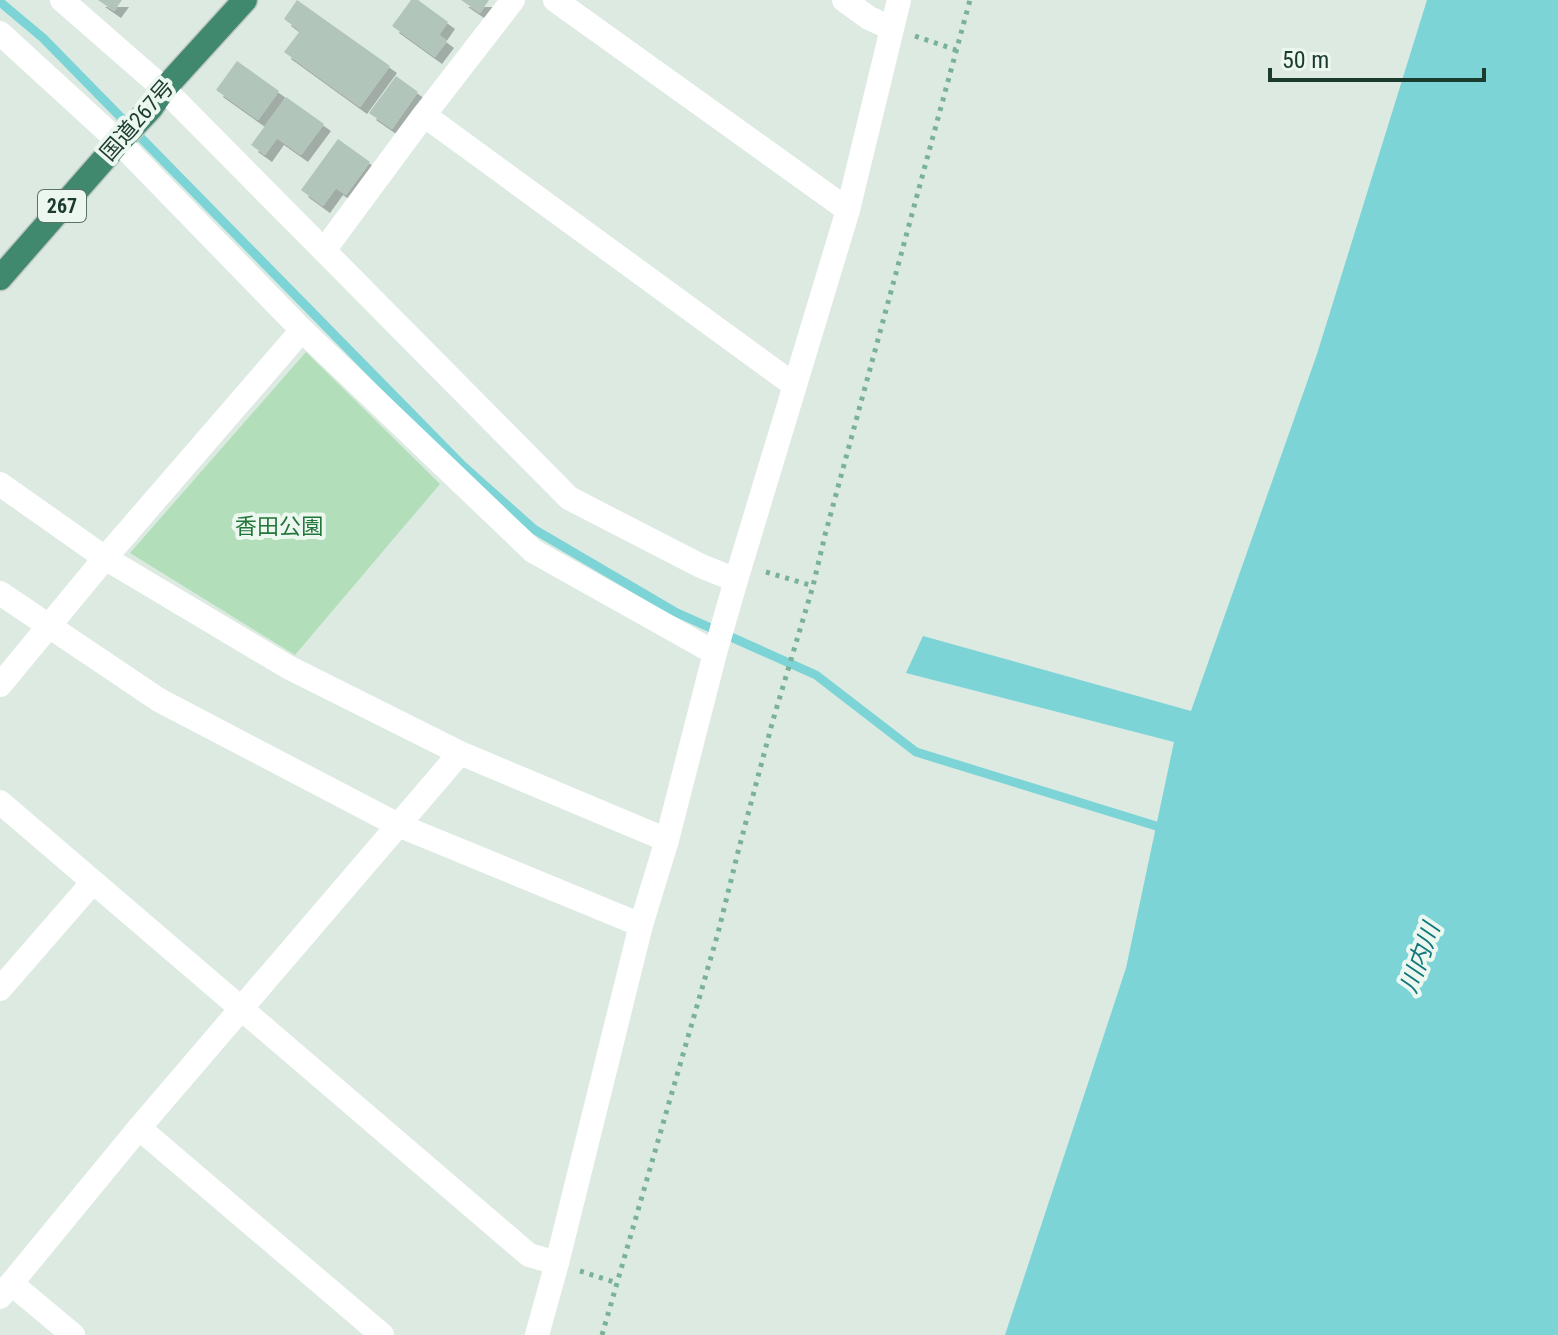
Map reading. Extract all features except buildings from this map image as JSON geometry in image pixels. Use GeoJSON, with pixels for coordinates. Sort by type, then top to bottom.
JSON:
{"type":"FeatureCollection","features":[{"type":"Feature","properties":{"kind":"highway","name":"国道267号"},"geometry":{"type":"LineString","coordinates":[[0,278],[245,0]]}},
{"type":"Feature","properties":{"kind":"street"},"geometry":{"type":"LineString","coordinates":[[62,0],[157,99],[325,249],[569,498],[701,566],[739,572]]}},
{"type":"Feature","properties":{"kind":"street"},"geometry":{"type":"LineString","coordinates":[[325,249],[513,0]]}},
{"type":"Feature","properties":{"kind":"street"},"geometry":{"type":"LineString","coordinates":[[555,0],[848,210]]}},
{"type":"Feature","properties":{"kind":"street"},"geometry":{"type":"LineString","coordinates":[[844,0],[869,18],[891,28]]}},
{"type":"Feature","properties":{"kind":"street"},"geometry":{"type":"LineString","coordinates":[[537,1335],[641,925],[667,840],[715,653],[848,210],[899,0]]}},
{"type":"Feature","properties":{"kind":"street"},"geometry":{"type":"LineString","coordinates":[[0,33],[122,139],[302,330],[533,551],[715,653]]}},
{"type":"Feature","properties":{"kind":"street"},"geometry":{"type":"LineString","coordinates":[[424,115],[794,385]]}},
{"type":"Feature","properties":{"kind":"street"},"geometry":{"type":"LineString","coordinates":[[0,685],[302,330]]}},
{"type":"Feature","properties":{"kind":"street"},"geometry":{"type":"LineString","coordinates":[[0,484],[105,558],[288,667],[460,753],[667,840]]}},
{"type":"Feature","properties":{"kind":"street"},"geometry":{"type":"LineString","coordinates":[[0,593],[159,700],[398,825],[641,925]]}},
{"type":"Feature","properties":{"kind":"street"},"geometry":{"type":"LineString","coordinates":[[73,1335],[6,1290],[139,1128],[460,753]]}},
{"type":"Feature","properties":{"kind":"street"},"geometry":{"type":"LineString","coordinates":[[0,802],[529,1255],[557,1263]]}},
{"type":"Feature","properties":{"kind":"street"},"geometry":{"type":"LineString","coordinates":[[0,989],[93,882]]}},
{"type":"Feature","properties":{"kind":"street"},"geometry":{"type":"LineString","coordinates":[[139,1128],[382,1335]]}},
{"type":"Feature","properties":{"kind":"path"},"geometry":{"type":"LineString","coordinates":[[602,1335],[714,948],[769,735],[813,586],[970,0]]}},
{"type":"Feature","properties":{"kind":"path"},"geometry":{"type":"LineString","coordinates":[[891,28],[956,50]]}},
{"type":"Feature","properties":{"kind":"path"},"geometry":{"type":"LineString","coordinates":[[739,572],[813,586]]}},
{"type":"Feature","properties":{"kind":"path"},"geometry":{"type":"LineString","coordinates":[[557,1263],[617,1283]]}},
{"type":"Feature","properties":{"kind":"green space","name":"香田公園"},"geometry":{"type":"Polygon","coordinates":[[[306,352],[440,484],[295,655],[130,553],[306,352]]]}},
{"type":"Feature","properties":{"kind":"water","name":"川内川"},"geometry":{"type":"Polygon","coordinates":[[[1427,0],[1558,0],[1558,1335],[1005,1335],[1126,968],[1174,742],[906,673],[923,636],[1191,711],[1317,354],[1427,0]]]}},
{"type":"Feature","properties":{"kind":"waterway"},"geometry":{"type":"LineString","coordinates":[[0,2],[43,38],[461,464],[535,530],[675,612],[816,675],[916,752],[1166,829]]}}]}
